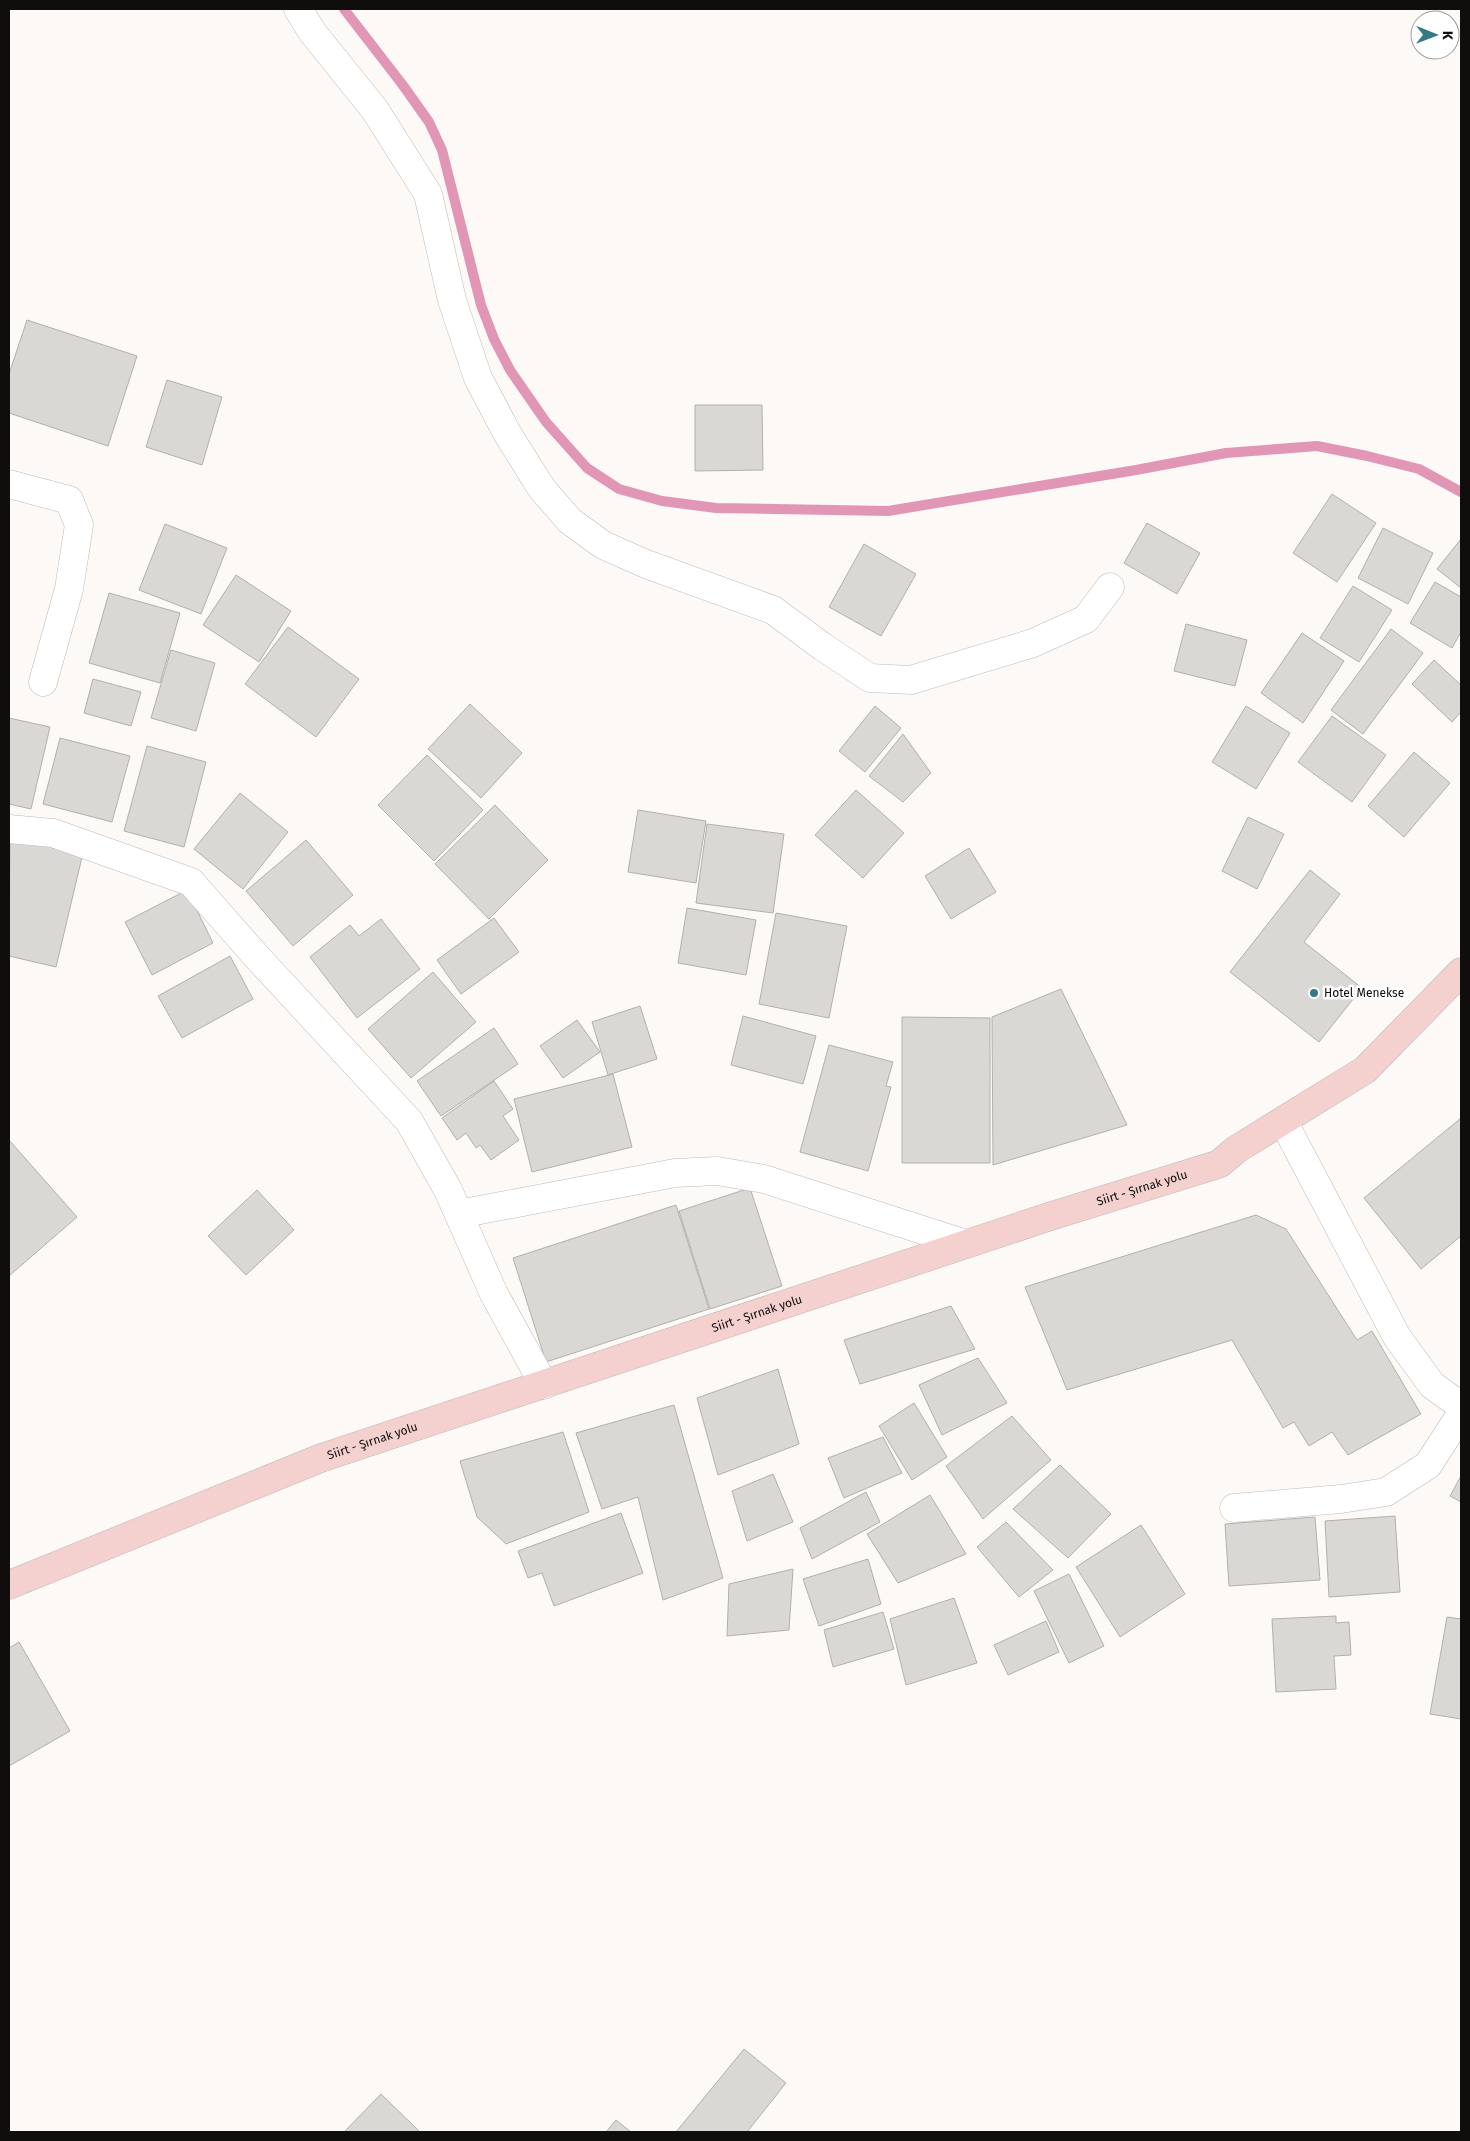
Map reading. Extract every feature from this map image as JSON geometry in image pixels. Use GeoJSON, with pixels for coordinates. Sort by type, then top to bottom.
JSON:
{"type":"FeatureCollection","features":[{"type":"Feature","properties":{"kind":"street"},"geometry":{"type":"LineString","coordinates":[[298,9],[313,33],[375,110],[428,194],[452,300],[478,378],[507,433],[542,489],[570,521],[603,545],[646,564],[773,610],[823,647],[870,678],[911,680],[1033,643],[1086,620],[1110,587]]}},
{"type":"Feature","properties":{"kind":"street"},"geometry":{"type":"LineString","coordinates":[[9,484],[69,500],[79,525],[70,589],[43,682]]}},
{"type":"Feature","properties":{"kind":"street"},"geometry":{"type":"LineString","coordinates":[[9,829],[53,833],[192,882],[257,957],[409,1121],[448,1190],[494,1294],[544,1385]]}},
{"type":"Feature","properties":{"kind":"street","name":"Siirt - Şırnak yolu"},"geometry":{"type":"LineString","coordinates":[[9,1584],[321,1458],[966,1244],[1219,1164],[1237,1149],[1365,1070],[1461,972]]}},
{"type":"Feature","properties":{"kind":"street"},"geometry":{"type":"LineString","coordinates":[[1283,1121],[1397,1337],[1432,1385],[1461,1406]]}},
{"type":"Feature","properties":{"kind":"street"},"geometry":{"type":"LineString","coordinates":[[459,1214],[675,1173],[716,1171],[764,1178],[966,1244]]}},
{"type":"Feature","properties":{"kind":"street"},"geometry":{"type":"LineString","coordinates":[[1234,1508],[1341,1499],[1386,1492],[1428,1465],[1461,1414]]}},
{"type":"Feature","properties":{"kind":"building"},"geometry":{"type":"Polygon","coordinates":[[[27,320],[137,356],[108,446],[9,413],[9,374],[27,320]]]}},
{"type":"Feature","properties":{"kind":"building"},"geometry":{"type":"Polygon","coordinates":[[[167,380],[222,397],[202,465],[146,447],[167,380]]]}},
{"type":"Feature","properties":{"kind":"building"},"geometry":{"type":"Polygon","coordinates":[[[695,405],[762,405],[763,470],[695,471],[695,405]]]}},
{"type":"Feature","properties":{"kind":"building"},"geometry":{"type":"Polygon","coordinates":[[[1332,494],[1376,523],[1337,582],[1293,553],[1332,494]]]}},
{"type":"Feature","properties":{"kind":"building"},"geometry":{"type":"Polygon","coordinates":[[[1147,523],[1200,553],[1177,594],[1124,563],[1147,523]]]}},
{"type":"Feature","properties":{"kind":"building"},"geometry":{"type":"Polygon","coordinates":[[[165,524],[227,548],[201,614],[139,590],[165,524]]]}},
{"type":"Feature","properties":{"kind":"building"},"geometry":{"type":"Polygon","coordinates":[[[1383,528],[1433,553],[1408,604],[1358,578],[1383,528]]]}},
{"type":"Feature","properties":{"kind":"building"},"geometry":{"type":"Polygon","coordinates":[[[1461,539],[1461,588],[1437,569],[1461,539]]]}},
{"type":"Feature","properties":{"kind":"building"},"geometry":{"type":"Polygon","coordinates":[[[864,544],[916,574],[881,636],[829,607],[864,544]]]}},
{"type":"Feature","properties":{"kind":"building"},"geometry":{"type":"Polygon","coordinates":[[[236,575],[291,611],[259,662],[203,625],[236,575]]]}},
{"type":"Feature","properties":{"kind":"building"},"geometry":{"type":"Polygon","coordinates":[[[1435,582],[1461,597],[1461,632],[1452,648],[1410,623],[1435,582]]]}},
{"type":"Feature","properties":{"kind":"building"},"geometry":{"type":"Polygon","coordinates":[[[1353,586],[1392,610],[1359,662],[1320,638],[1353,586]]]}},
{"type":"Feature","properties":{"kind":"building"},"geometry":{"type":"Polygon","coordinates":[[[109,593],[180,613],[160,683],[89,663],[109,593]]]}},
{"type":"Feature","properties":{"kind":"building"},"geometry":{"type":"Polygon","coordinates":[[[1186,624],[1247,640],[1235,686],[1174,671],[1186,624]]]}},
{"type":"Feature","properties":{"kind":"building"},"geometry":{"type":"Polygon","coordinates":[[[288,627],[359,679],[316,737],[245,684],[288,627]]]}},
{"type":"Feature","properties":{"kind":"building"},"geometry":{"type":"Polygon","coordinates":[[[1391,629],[1423,653],[1363,734],[1331,710],[1391,629]]]}},
{"type":"Feature","properties":{"kind":"building"},"geometry":{"type":"Polygon","coordinates":[[[1302,633],[1344,661],[1303,723],[1261,693],[1302,633]]]}},
{"type":"Feature","properties":{"kind":"building"},"geometry":{"type":"Polygon","coordinates":[[[171,650],[215,663],[196,731],[151,718],[171,650]]]}},
{"type":"Feature","properties":{"kind":"building"},"geometry":{"type":"Polygon","coordinates":[[[1434,660],[1461,685],[1461,712],[1452,722],[1412,684],[1434,660]]]}},
{"type":"Feature","properties":{"kind":"building"},"geometry":{"type":"Polygon","coordinates":[[[93,679],[141,692],[131,726],[84,713],[93,679]]]}},
{"type":"Feature","properties":{"kind":"building"},"geometry":{"type":"Polygon","coordinates":[[[470,704],[522,753],[481,798],[428,749],[470,704]]]}},
{"type":"Feature","properties":{"kind":"building"},"geometry":{"type":"Polygon","coordinates":[[[875,706],[901,728],[865,772],[839,751],[875,706]]]}},
{"type":"Feature","properties":{"kind":"building"},"geometry":{"type":"Polygon","coordinates":[[[1246,706],[1290,733],[1256,789],[1212,762],[1246,706]]]}},
{"type":"Feature","properties":{"kind":"building"},"geometry":{"type":"Polygon","coordinates":[[[1332,716],[1386,755],[1352,802],[1298,762],[1332,716]]]}},
{"type":"Feature","properties":{"kind":"building"},"geometry":{"type":"Polygon","coordinates":[[[9,718],[50,727],[31,809],[9,804],[9,718]]]}},
{"type":"Feature","properties":{"kind":"building"},"geometry":{"type":"Polygon","coordinates":[[[903,734],[931,773],[903,802],[869,776],[903,734]]]}},
{"type":"Feature","properties":{"kind":"building"},"geometry":{"type":"Polygon","coordinates":[[[60,738],[130,756],[112,822],[43,804],[60,738]]]}},
{"type":"Feature","properties":{"kind":"building"},"geometry":{"type":"Polygon","coordinates":[[[147,746],[206,762],[184,847],[124,831],[147,746]]]}},
{"type":"Feature","properties":{"kind":"building"},"geometry":{"type":"Polygon","coordinates":[[[1414,752],[1450,783],[1404,837],[1368,806],[1414,752]]]}},
{"type":"Feature","properties":{"kind":"building"},"geometry":{"type":"Polygon","coordinates":[[[427,755],[483,810],[434,861],[378,805],[427,755]]]}},
{"type":"Feature","properties":{"kind":"building"},"geometry":{"type":"Polygon","coordinates":[[[856,790],[904,833],[863,878],[815,835],[856,790]]]}},
{"type":"Feature","properties":{"kind":"building"},"geometry":{"type":"Polygon","coordinates":[[[240,793],[288,832],[243,889],[194,849],[240,793]]]}},
{"type":"Feature","properties":{"kind":"building"},"geometry":{"type":"Polygon","coordinates":[[[495,805],[548,860],[489,919],[435,864],[495,805]]]}},
{"type":"Feature","properties":{"kind":"building"},"geometry":{"type":"Polygon","coordinates":[[[638,810],[706,821],[696,883],[628,872],[638,810]]]}},
{"type":"Feature","properties":{"kind":"building"},"geometry":{"type":"Polygon","coordinates":[[[1248,817],[1284,834],[1257,889],[1222,871],[1248,817]]]}},
{"type":"Feature","properties":{"kind":"building"},"geometry":{"type":"Polygon","coordinates":[[[707,824],[784,834],[773,913],[696,903],[707,824]]]}},
{"type":"Feature","properties":{"kind":"building"},"geometry":{"type":"Polygon","coordinates":[[[10,836],[83,853],[56,967],[9,956],[10,836]]]}},
{"type":"Feature","properties":{"kind":"building"},"geometry":{"type":"Polygon","coordinates":[[[306,840],[353,895],[293,946],[246,891],[306,840]]]}},
{"type":"Feature","properties":{"kind":"building"},"geometry":{"type":"Polygon","coordinates":[[[969,848],[996,892],[951,919],[925,876],[969,848]]]}},
{"type":"Feature","properties":{"kind":"building"},"geometry":{"type":"Polygon","coordinates":[[[1310,870],[1340,894],[1304,942],[1362,988],[1319,1042],[1230,972],[1310,870]]]}},
{"type":"Feature","properties":{"kind":"building"},"geometry":{"type":"Polygon","coordinates":[[[187,890],[213,943],[152,975],[125,922],[187,890]]]}},
{"type":"Feature","properties":{"kind":"building"},"geometry":{"type":"Polygon","coordinates":[[[687,908],[756,920],[746,975],[678,963],[687,908]]]}},
{"type":"Feature","properties":{"kind":"building"},"geometry":{"type":"Polygon","coordinates":[[[776,913],[847,926],[829,1018],[759,1004],[776,913]]]}},
{"type":"Feature","properties":{"kind":"building"},"geometry":{"type":"Polygon","coordinates":[[[494,918],[519,952],[461,994],[437,960],[494,918]]]}},
{"type":"Feature","properties":{"kind":"building"},"geometry":{"type":"Polygon","coordinates":[[[381,919],[420,969],[357,1018],[310,957],[350,925],[359,936],[381,919]]]}},
{"type":"Feature","properties":{"kind":"building"},"geometry":{"type":"Polygon","coordinates":[[[230,956],[253,999],[182,1038],[158,996],[230,956]]]}},
{"type":"Feature","properties":{"kind":"building"},"geometry":{"type":"Polygon","coordinates":[[[433,972],[476,1022],[411,1078],[368,1029],[433,972]]]}},
{"type":"Feature","properties":{"kind":"building"},"geometry":{"type":"Polygon","coordinates":[[[1061,989],[1127,1125],[993,1165],[992,1017],[1061,989]]]}},
{"type":"Feature","properties":{"kind":"building"},"geometry":{"type":"Polygon","coordinates":[[[640,1006],[657,1059],[608,1075],[592,1022],[640,1006]]]}},
{"type":"Feature","properties":{"kind":"building"},"geometry":{"type":"Polygon","coordinates":[[[743,1016],[816,1036],[803,1084],[731,1065],[743,1016]]]}},
{"type":"Feature","properties":{"kind":"building"},"geometry":{"type":"Polygon","coordinates":[[[902,1017],[990,1018],[990,1163],[902,1163],[902,1017]]]}},
{"type":"Feature","properties":{"kind":"building"},"geometry":{"type":"Polygon","coordinates":[[[577,1020],[600,1052],[563,1078],[540,1046],[577,1020]]]}},
{"type":"Feature","properties":{"kind":"building"},"geometry":{"type":"Polygon","coordinates":[[[494,1028],[518,1064],[441,1116],[417,1081],[494,1028]]]}},
{"type":"Feature","properties":{"kind":"building"},"geometry":{"type":"Polygon","coordinates":[[[829,1045],[893,1062],[886,1086],[891,1087],[868,1171],[800,1152],[829,1045]]]}},
{"type":"Feature","properties":{"kind":"building"},"geometry":{"type":"Polygon","coordinates":[[[613,1074],[632,1147],[532,1172],[514,1099],[613,1074]]]}},
{"type":"Feature","properties":{"kind":"building"},"geometry":{"type":"Polygon","coordinates":[[[494,1081],[513,1109],[503,1116],[519,1140],[491,1160],[480,1145],[476,1148],[466,1133],[457,1140],[442,1118],[494,1081]]]}},
{"type":"Feature","properties":{"kind":"building"},"geometry":{"type":"Polygon","coordinates":[[[1461,1118],[1461,1236],[1421,1269],[1364,1198],[1461,1118]]]}},
{"type":"Feature","properties":{"kind":"building"},"geometry":{"type":"Polygon","coordinates":[[[9,1140],[77,1217],[9,1276],[9,1140]]]}},
{"type":"Feature","properties":{"kind":"building"},"geometry":{"type":"Polygon","coordinates":[[[750,1188],[782,1286],[710,1309],[679,1211],[750,1188]]]}},
{"type":"Feature","properties":{"kind":"building"},"geometry":{"type":"Polygon","coordinates":[[[257,1190],[294,1230],[246,1275],[208,1236],[257,1190]]]}},
{"type":"Feature","properties":{"kind":"building"},"geometry":{"type":"Polygon","coordinates":[[[676,1205],[709,1309],[546,1362],[513,1258],[676,1205]]]}},
{"type":"Feature","properties":{"kind":"building"},"geometry":{"type":"Polygon","coordinates":[[[1256,1215],[1286,1229],[1357,1340],[1372,1331],[1421,1414],[1348,1455],[1332,1432],[1309,1446],[1294,1422],[1283,1428],[1232,1340],[1067,1390],[1025,1287],[1256,1215]]]}},
{"type":"Feature","properties":{"kind":"building"},"geometry":{"type":"Polygon","coordinates":[[[951,1306],[975,1349],[860,1384],[844,1340],[951,1306]]]}},
{"type":"Feature","properties":{"kind":"building"},"geometry":{"type":"Polygon","coordinates":[[[978,1358],[1007,1403],[942,1435],[919,1385],[978,1358]]]}},
{"type":"Feature","properties":{"kind":"building"},"geometry":{"type":"Polygon","coordinates":[[[778,1369],[799,1444],[718,1475],[697,1398],[778,1369]]]}},
{"type":"Feature","properties":{"kind":"building"},"geometry":{"type":"Polygon","coordinates":[[[914,1403],[947,1457],[912,1480],[879,1426],[914,1403]]]}},
{"type":"Feature","properties":{"kind":"building"},"geometry":{"type":"Polygon","coordinates":[[[674,1405],[723,1578],[663,1600],[638,1497],[602,1509],[576,1433],[674,1405]]]}},
{"type":"Feature","properties":{"kind":"building"},"geometry":{"type":"Polygon","coordinates":[[[1012,1416],[1051,1460],[983,1519],[946,1466],[1012,1416]]]}},
{"type":"Feature","properties":{"kind":"building"},"geometry":{"type":"Polygon","coordinates":[[[563,1432],[589,1512],[506,1544],[477,1517],[460,1461],[563,1432]]]}},
{"type":"Feature","properties":{"kind":"building"},"geometry":{"type":"Polygon","coordinates":[[[883,1437],[902,1473],[844,1498],[828,1458],[883,1437]]]}},
{"type":"Feature","properties":{"kind":"building"},"geometry":{"type":"Polygon","coordinates":[[[1060,1465],[1111,1514],[1068,1558],[1013,1509],[1060,1465]]]}},
{"type":"Feature","properties":{"kind":"building"},"geometry":{"type":"Polygon","coordinates":[[[773,1474],[793,1522],[747,1541],[732,1491],[773,1474]]]}},
{"type":"Feature","properties":{"kind":"building"},"geometry":{"type":"Polygon","coordinates":[[[1461,1476],[1461,1502],[1450,1496],[1461,1476]]]}},
{"type":"Feature","properties":{"kind":"building"},"geometry":{"type":"Polygon","coordinates":[[[866,1492],[880,1522],[812,1559],[800,1528],[866,1492]]]}},
{"type":"Feature","properties":{"kind":"building"},"geometry":{"type":"Polygon","coordinates":[[[930,1495],[966,1554],[898,1583],[867,1534],[930,1495]]]}},
{"type":"Feature","properties":{"kind":"building"},"geometry":{"type":"Polygon","coordinates":[[[621,1513],[643,1573],[554,1606],[542,1573],[528,1578],[518,1551],[621,1513]]]}},
{"type":"Feature","properties":{"kind":"building"},"geometry":{"type":"Polygon","coordinates":[[[1395,1516],[1400,1592],[1329,1597],[1325,1521],[1395,1516]]]}},
{"type":"Feature","properties":{"kind":"building"},"geometry":{"type":"Polygon","coordinates":[[[1315,1517],[1320,1580],[1229,1586],[1225,1524],[1315,1517]]]}},
{"type":"Feature","properties":{"kind":"building"},"geometry":{"type":"Polygon","coordinates":[[[1006,1522],[1053,1570],[1019,1597],[977,1547],[1006,1522]]]}},
{"type":"Feature","properties":{"kind":"building"},"geometry":{"type":"Polygon","coordinates":[[[1141,1525],[1185,1594],[1120,1637],[1076,1567],[1141,1525]]]}},
{"type":"Feature","properties":{"kind":"building"},"geometry":{"type":"Polygon","coordinates":[[[868,1559],[881,1604],[819,1626],[803,1579],[868,1559]]]}},
{"type":"Feature","properties":{"kind":"building"},"geometry":{"type":"Polygon","coordinates":[[[793,1569],[789,1630],[727,1636],[729,1584],[793,1569]]]}},
{"type":"Feature","properties":{"kind":"building"},"geometry":{"type":"Polygon","coordinates":[[[1069,1574],[1104,1646],[1069,1663],[1034,1591],[1069,1574]]]}},
{"type":"Feature","properties":{"kind":"building"},"geometry":{"type":"Polygon","coordinates":[[[954,1598],[977,1663],[906,1685],[890,1619],[954,1598]]]}},
{"type":"Feature","properties":{"kind":"building"},"geometry":{"type":"Polygon","coordinates":[[[883,1612],[894,1649],[833,1667],[824,1630],[883,1612]]]}},
{"type":"Feature","properties":{"kind":"building"},"geometry":{"type":"Polygon","coordinates":[[[1336,1616],[1336,1623],[1349,1622],[1351,1655],[1334,1656],[1336,1689],[1276,1692],[1272,1619],[1336,1616]]]}},
{"type":"Feature","properties":{"kind":"building"},"geometry":{"type":"Polygon","coordinates":[[[1447,1617],[1461,1619],[1461,1719],[1430,1714],[1447,1617]]]}},
{"type":"Feature","properties":{"kind":"building"},"geometry":{"type":"Polygon","coordinates":[[[1046,1621],[1059,1652],[1008,1675],[994,1645],[1046,1621]]]}},
{"type":"Feature","properties":{"kind":"building"},"geometry":{"type":"Polygon","coordinates":[[[19,1642],[70,1731],[9,1766],[9,1648],[19,1642]]]}},
{"type":"Feature","properties":{"kind":"building"},"geometry":{"type":"Polygon","coordinates":[[[744,2049],[786,2083],[747,2132],[676,2132],[744,2049]]]}},
{"type":"Feature","properties":{"kind":"building"},"geometry":{"type":"Polygon","coordinates":[[[381,2094],[420,2132],[344,2132],[381,2094]]]}},
{"type":"Feature","properties":{"kind":"building"},"geometry":{"type":"Polygon","coordinates":[[[616,2120],[631,2132],[606,2132],[616,2120]]]}},
{"type":"Feature","properties":{"kind":"waterway"},"geometry":{"type":"LineString","coordinates":[[344,9],[429,122],[442,150],[481,305],[494,339],[510,370],[546,422],[587,468],[619,489],[662,501],[716,508],[888,511],[1136,470],[1226,453],[1317,446],[1419,469],[1461,492]]}},
{"type":"Feature","properties":{"kind":"place","name":"Hotel Menekse"},"geometry":{"type":"Point","coordinates":[1314,993]}}]}
